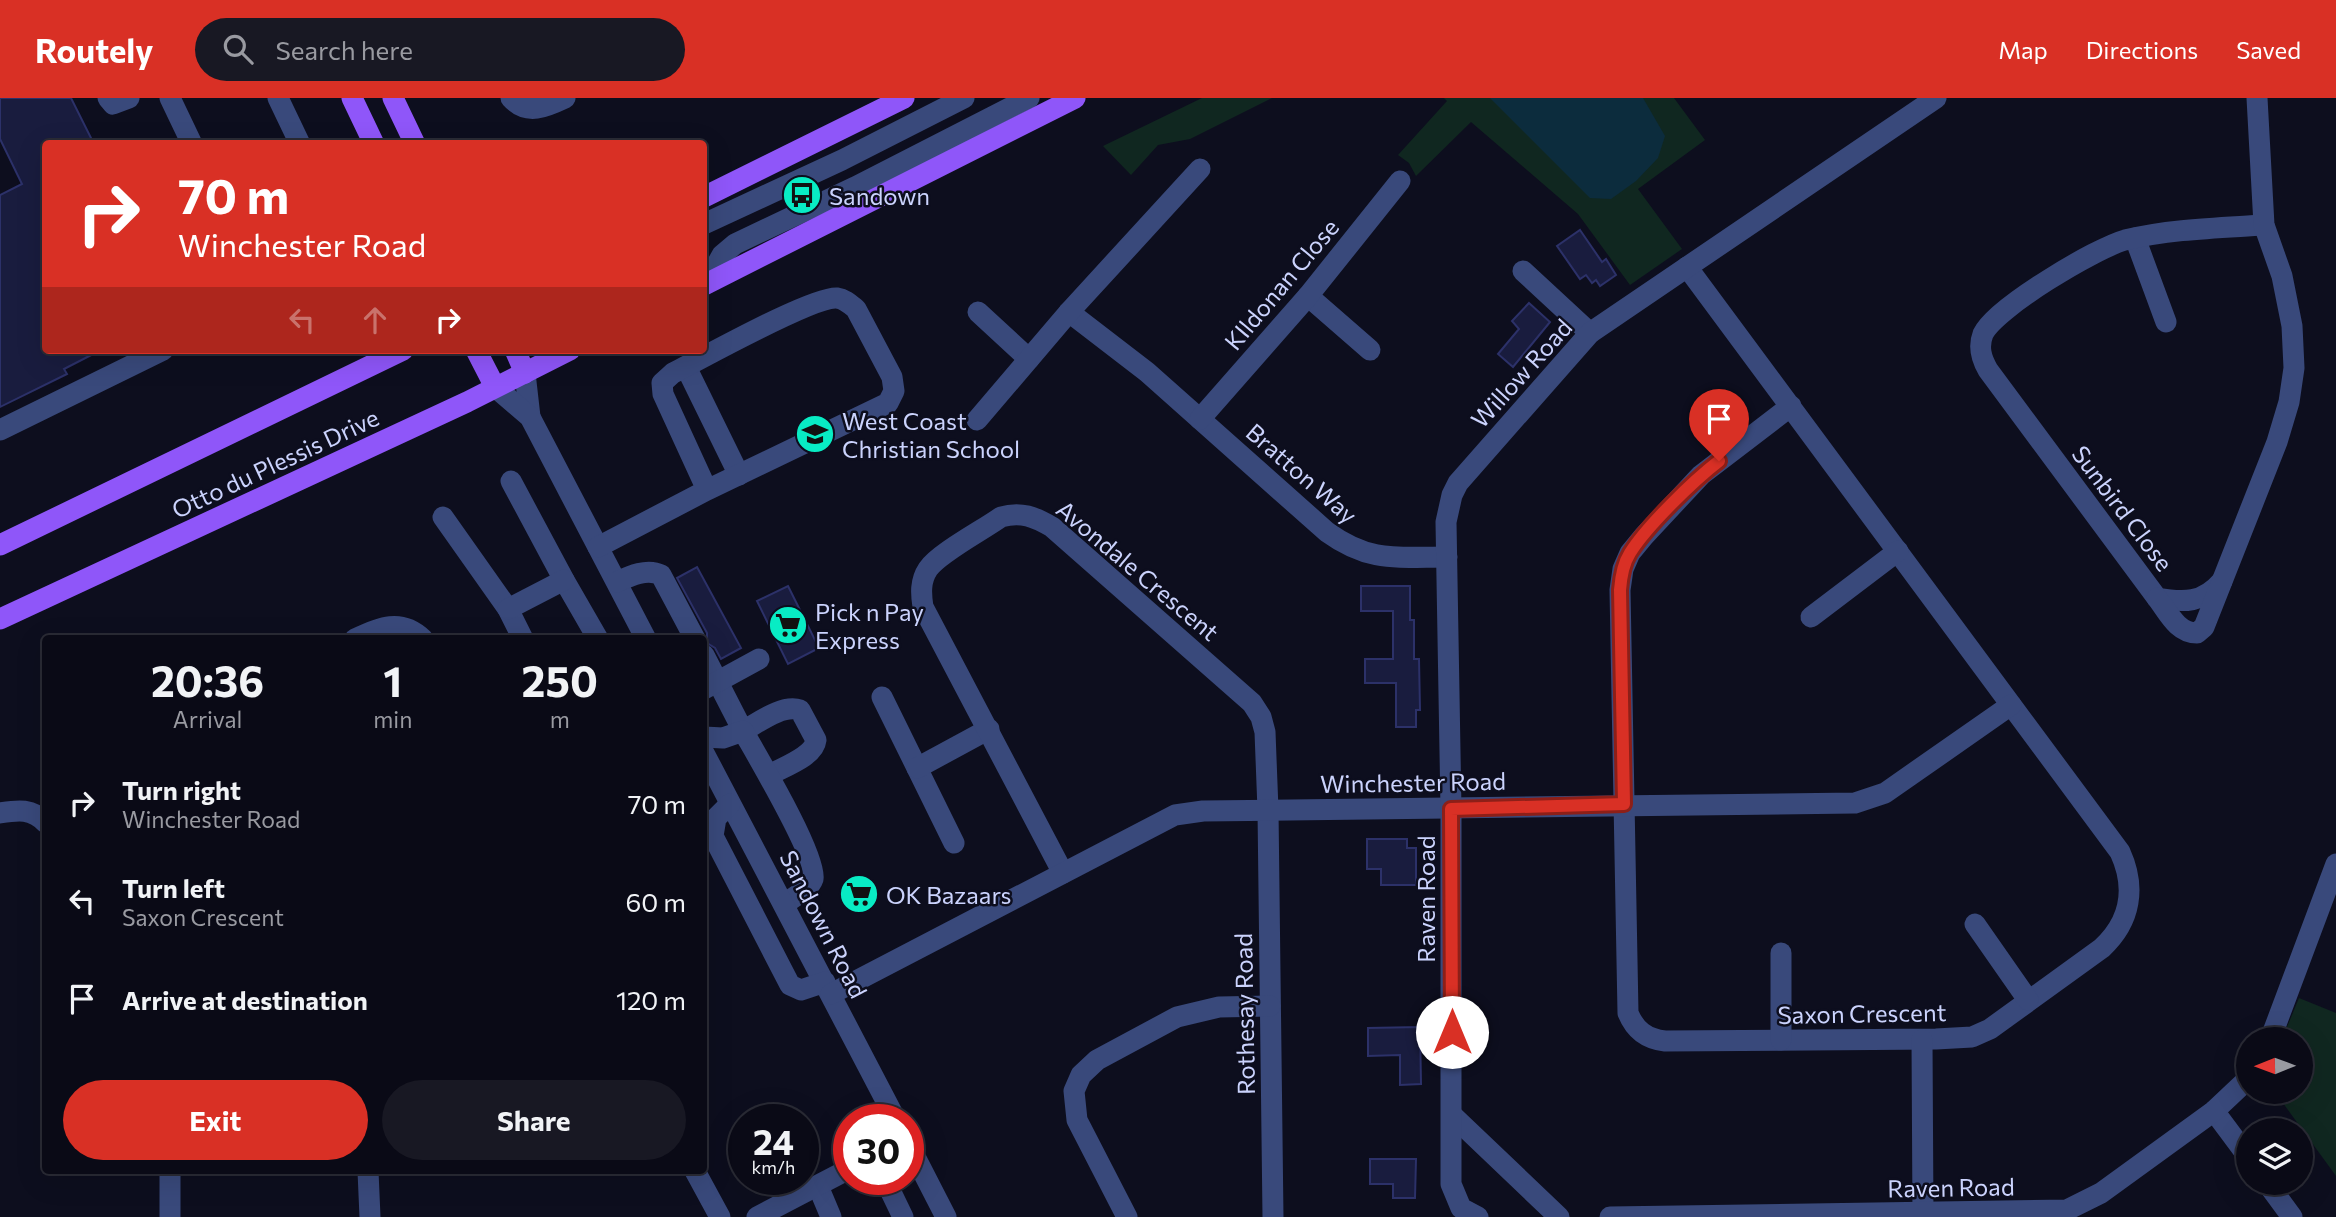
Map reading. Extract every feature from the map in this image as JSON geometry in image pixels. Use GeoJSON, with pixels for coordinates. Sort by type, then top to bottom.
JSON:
{"type":"FeatureCollection","features":[{"type":"Feature","properties":{"kind":"main road"},"geometry":{"type":"LineString","coordinates":[[352,98],[372,140]]}},
{"type":"Feature","properties":{"kind":"main road"},"geometry":{"type":"LineString","coordinates":[[393,98],[413,140]]}},
{"type":"Feature","properties":{"kind":"main road"},"geometry":{"type":"LineString","coordinates":[[707,196],[904,98]]}},
{"type":"Feature","properties":{"kind":"main road"},"geometry":{"type":"LineString","coordinates":[[707,284],[1075,98]]}},
{"type":"Feature","properties":{"kind":"main road","name":"Otto du Plessis Drive"},"geometry":{"type":"LineString","coordinates":[[0,545],[395,354]]}},
{"type":"Feature","properties":{"kind":"main road"},"geometry":{"type":"LineString","coordinates":[[478,354],[495,387]]}},
{"type":"Feature","properties":{"kind":"main road"},"geometry":{"type":"LineString","coordinates":[[516,354],[525,373]]}},
{"type":"Feature","properties":{"kind":"main road","name":"Otto du Plessis Drive"},"geometry":{"type":"LineString","coordinates":[[0,619],[71,588],[562,354]]}},
{"type":"Feature","properties":{"kind":"street"},"geometry":{"type":"LineString","coordinates":[[108,98],[113,104],[129,98]]}},
{"type":"Feature","properties":{"kind":"street"},"geometry":{"type":"LineString","coordinates":[[170,98],[189,140]]}},
{"type":"Feature","properties":{"kind":"street"},"geometry":{"type":"LineString","coordinates":[[278,98],[298,140]]}},
{"type":"Feature","properties":{"kind":"street"},"geometry":{"type":"LineString","coordinates":[[511,98],[524,108],[535,110],[565,98]]}},
{"type":"Feature","properties":{"kind":"street"},"geometry":{"type":"LineString","coordinates":[[707,223],[842,160],[964,98]]}},
{"type":"Feature","properties":{"kind":"street"},"geometry":{"type":"LineString","coordinates":[[707,281],[722,255],[735,244],[855,187],[1028,98]]}},
{"type":"Feature","properties":{"kind":"street","name":"Willow Road"},"geometry":{"type":"LineString","coordinates":[[1451,809],[1448,509],[1458,483],[1590,334],[1914,104],[1936,98]]}},
{"type":"Feature","properties":{"kind":"street"},"geometry":{"type":"LineString","coordinates":[[2157,598],[2187,633],[2197,633],[2204,627],[2277,442],[2289,402],[2294,368],[2292,326],[2282,276],[2264,225],[2257,98]]}},
{"type":"Feature","properties":{"kind":"street"},"geometry":{"type":"LineString","coordinates":[[977,420],[1069,312],[1200,169]]}},
{"type":"Feature","properties":{"kind":"street","name":"KIldonan Close"},"geometry":{"type":"LineString","coordinates":[[1200,419],[1308,296],[1400,181]]}},
{"type":"Feature","properties":{"kind":"street","name":"Sunbird Close"},"geometry":{"type":"LineString","coordinates":[[2222,581],[2213,591],[2194,601],[2157,598],[1988,370],[1980,349],[1983,335],[1992,320],[2061,271],[2096,251],[2161,232],[2264,225]]}},
{"type":"Feature","properties":{"kind":"street"},"geometry":{"type":"LineString","coordinates":[[2135,238],[2166,322]]}},
{"type":"Feature","properties":{"kind":"street","name":"Saxon Crescent"},"geometry":{"type":"LineString","coordinates":[[1687,267],[1791,406],[2120,852],[2130,888],[2120,925],[2107,943],[1982,1034],[1965,1038],[1922,1040],[1655,1040],[1645,1036],[1632,1022],[1627,1003],[1620,590],[1623,569],[1630,553],[1643,536],[1701,475],[1791,406]]}},
{"type":"Feature","properties":{"kind":"street"},"geometry":{"type":"LineString","coordinates":[[1523,271],[1590,334]]}},
{"type":"Feature","properties":{"kind":"street"},"geometry":{"type":"LineString","coordinates":[[1308,296],[1370,350]]}},
{"type":"Feature","properties":{"kind":"street"},"geometry":{"type":"LineString","coordinates":[[598,547],[888,402],[894,391],[892,377],[856,309],[835,298],[799,310],[666,378],[661,388],[708,490]]}},
{"type":"Feature","properties":{"kind":"street"},"geometry":{"type":"LineString","coordinates":[[978,312],[1029,359]]}},
{"type":"Feature","properties":{"kind":"street","name":"Bratton Way"},"geometry":{"type":"LineString","coordinates":[[1069,312],[1147,372],[1327,532],[1347,546],[1366,554],[1387,557],[1447,557]]}},
{"type":"Feature","properties":{"kind":"street"},"geometry":{"type":"LineString","coordinates":[[0,430],[155,354]]}},
{"type":"Feature","properties":{"kind":"street"},"geometry":{"type":"LineString","coordinates":[[687,367],[739,475]]}},
{"type":"Feature","properties":{"kind":"street"},"geometry":{"type":"LineString","coordinates":[[525,373],[530,417],[644,635]]}},
{"type":"Feature","properties":{"kind":"street"},"geometry":{"type":"LineString","coordinates":[[495,387],[530,417]]}},
{"type":"Feature","properties":{"kind":"street"},"geometry":{"type":"LineString","coordinates":[[512,481],[596,635]]}},
{"type":"Feature","properties":{"kind":"street","name":"Avondale Crescent"},"geometry":{"type":"LineString","coordinates":[[1063,873],[923,607],[922,587],[927,571],[934,562],[1001,517],[1024,514],[1052,527],[1252,703],[1261,717],[1265,732],[1268,810]]}},
{"type":"Feature","properties":{"kind":"street"},"geometry":{"type":"LineString","coordinates":[[443,517],[508,609],[521,635]]}},
{"type":"Feature","properties":{"kind":"street"},"geometry":{"type":"LineString","coordinates":[[1811,617],[1898,551]]}},
{"type":"Feature","properties":{"kind":"street"},"geometry":{"type":"LineString","coordinates":[[617,583],[630,576],[645,573],[655,572],[661,575],[693,635]]}},
{"type":"Feature","properties":{"kind":"street"},"geometry":{"type":"LineString","coordinates":[[508,609],[564,580]]}},
{"type":"Feature","properties":{"kind":"street"},"geometry":{"type":"LineString","coordinates":[[363,635],[374,629],[393,625],[408,628],[418,635]]}},
{"type":"Feature","properties":{"kind":"street"},"geometry":{"type":"LineString","coordinates":[[730,804],[719,813],[714,823],[713,836],[762,930],[810,885],[813,875],[800,839],[769,775],[743,731],[710,685],[759,659]]}},
{"type":"Feature","properties":{"kind":"street"},"geometry":{"type":"LineString","coordinates":[[881,697],[954,843]]}},
{"type":"Feature","properties":{"kind":"street","name":"Winchester Road"},"geometry":{"type":"LineString","coordinates":[[762,930],[793,988],[828,988],[1175,815],[1203,811],[1855,803],[1885,793],[2011,705]]}},
{"type":"Feature","properties":{"kind":"street"},"geometry":{"type":"LineString","coordinates":[[707,737],[723,737],[743,731],[786,709],[800,710],[816,744],[811,751],[769,775]]}},
{"type":"Feature","properties":{"kind":"street"},"geometry":{"type":"LineString","coordinates":[[917,768],[989,729]]}},
{"type":"Feature","properties":{"kind":"street","name":"Sandown Road"},"geometry":{"type":"LineString","coordinates":[[707,759],[888,1104]]}},
{"type":"Feature","properties":{"kind":"street","name":"Raven Road"},"geometry":{"type":"LineString","coordinates":[[1451,809],[1453,1191],[1461,1208],[1478,1217]]}},
{"type":"Feature","properties":{"kind":"street","name":"Rothesay Road"},"geometry":{"type":"LineString","coordinates":[[1268,810],[1273,1217]]}},
{"type":"Feature","properties":{"kind":"street"},"geometry":{"type":"LineString","coordinates":[[0,813],[26,811],[35,813],[42,819]]}},
{"type":"Feature","properties":{"kind":"street"},"geometry":{"type":"LineString","coordinates":[[723,856],[751,840]]}},
{"type":"Feature","properties":{"kind":"street"},"geometry":{"type":"LineString","coordinates":[[2275,1027],[2336,863]]}},
{"type":"Feature","properties":{"kind":"street"},"geometry":{"type":"LineString","coordinates":[[1975,924],[2028,1000]]}},
{"type":"Feature","properties":{"kind":"street"},"geometry":{"type":"LineString","coordinates":[[1780,953],[1781,1040]]}},
{"type":"Feature","properties":{"kind":"street"},"geometry":{"type":"LineString","coordinates":[[1127,1217],[1077,1120],[1074,1091],[1081,1075],[1097,1060],[1177,1017],[1219,1007],[1270,1006]]}},
{"type":"Feature","properties":{"kind":"street"},"geometry":{"type":"LineString","coordinates":[[1922,1040],[1923,1215]]}},
{"type":"Feature","properties":{"kind":"street","name":"Raven Road"},"geometry":{"type":"LineString","coordinates":[[1610,1217],[2056,1212],[2079,1206],[2101,1193],[2214,1111],[2236,1090]]}},
{"type":"Feature","properties":{"kind":"street"},"geometry":{"type":"LineString","coordinates":[[2214,1111],[2236,1141]]}},
{"type":"Feature","properties":{"kind":"street"},"geometry":{"type":"LineString","coordinates":[[1452,1115],[1559,1217]]}},
{"type":"Feature","properties":{"kind":"street"},"geometry":{"type":"LineString","coordinates":[[170,1174],[170,1217]]}},
{"type":"Feature","properties":{"kind":"street"},"geometry":{"type":"LineString","coordinates":[[368,1174],[370,1217]]}},
{"type":"Feature","properties":{"kind":"street"},"geometry":{"type":"LineString","coordinates":[[697,1174],[720,1217]]}},
{"type":"Feature","properties":{"kind":"street"},"geometry":{"type":"LineString","coordinates":[[924,1174],[946,1217]]}},
{"type":"Feature","properties":{"kind":"street"},"geometry":{"type":"LineString","coordinates":[[819,1188],[831,1217]]}},
{"type":"Feature","properties":{"kind":"street"},"geometry":{"type":"LineString","coordinates":[[757,1217],[800,1195]]}},
{"type":"Feature","properties":{"kind":"street"},"geometry":{"type":"LineString","coordinates":[[892,1195],[903,1217]]}},
{"type":"Feature","properties":{"kind":"street"},"geometry":{"type":"LineString","coordinates":[[2276,1195],[2292,1217]]}},
{"type":"Feature","properties":{"kind":"green space"},"geometry":{"type":"Polygon","coordinates":[[[1202,98],[1272,98],[1190,139],[1158,145],[1131,175],[1103,146],[1202,98]]]}},
{"type":"Feature","properties":{"kind":"green space"},"geometry":{"type":"Polygon","coordinates":[[[1444,98],[1674,98],[1705,140],[1638,189],[1682,249],[1630,285],[1578,214],[1471,122],[1416,176],[1409,163],[1398,155],[1447,101],[1444,98]]]}},
{"type":"Feature","properties":{"kind":"green space"},"geometry":{"type":"Polygon","coordinates":[[[2299,998],[2336,1013],[2336,1176],[2313,1144],[2313,1118],[2294,1118],[2284,1104],[2314,1104],[2314,1027],[2287,1027],[2299,998]]]}},
{"type":"Feature","properties":{"kind":"water"},"geometry":{"type":"Polygon","coordinates":[[[1490,98],[1643,98],[1665,136],[1658,158],[1636,181],[1611,199],[1590,198],[1490,98]]]}},
{"type":"Feature","properties":{"kind":"building"},"geometry":{"type":"Polygon","coordinates":[[[0,98],[71,98],[92,140],[42,140],[42,354],[93,354],[64,369],[67,374],[0,407],[0,195],[22,184],[0,139],[0,98]]]}},
{"type":"Feature","properties":{"kind":"building"},"geometry":{"type":"Polygon","coordinates":[[[1580,230],[1602,262],[1606,259],[1616,275],[1600,286],[1596,280],[1592,283],[1586,275],[1580,279],[1557,246],[1580,230]]]}},
{"type":"Feature","properties":{"kind":"building"},"geometry":{"type":"Polygon","coordinates":[[[1529,303],[1550,322],[1513,367],[1498,354],[1519,329],[1512,321],[1529,303]]]}},
{"type":"Feature","properties":{"kind":"building"},"geometry":{"type":"Polygon","coordinates":[[[697,567],[741,648],[721,659],[715,648],[707,643],[707,633],[677,578],[697,567]]]}},
{"type":"Feature","properties":{"kind":"building","name":"Pick n Pay Express"},"geometry":{"type":"Polygon","coordinates":[[[788,586],[819,648],[788,664],[757,601],[788,586]]]}},
{"type":"Feature","properties":{"kind":"building"},"geometry":{"type":"Polygon","coordinates":[[[1361,586],[1410,586],[1410,620],[1414,620],[1414,659],[1419,659],[1420,710],[1416,710],[1416,727],[1396,727],[1396,683],[1365,683],[1365,659],[1393,659],[1393,611],[1361,611],[1361,586]]]}},
{"type":"Feature","properties":{"kind":"building"},"geometry":{"type":"Polygon","coordinates":[[[1367,839],[1407,839],[1407,848],[1416,848],[1416,885],[1381,885],[1381,869],[1367,869],[1367,839]]]}},
{"type":"Feature","properties":{"kind":"building"},"geometry":{"type":"Polygon","coordinates":[[[1420,1027],[1421,1084],[1400,1085],[1400,1055],[1368,1056],[1368,1028],[1420,1027]]]}},
{"type":"Feature","properties":{"kind":"building"},"geometry":{"type":"Polygon","coordinates":[[[1370,1159],[1416,1159],[1415,1198],[1393,1198],[1393,1184],[1370,1184],[1370,1159]]]}},
{"type":"Feature","properties":{"kind":"place","name":"Sandown"},"geometry":{"type":"Point","coordinates":[802,195]}},
{"type":"Feature","properties":{"kind":"place","name":"West Coast Christian School"},"geometry":{"type":"Point","coordinates":[815,434]}},
{"type":"Feature","properties":{"kind":"place","name":"Pick n Pay Express"},"geometry":{"type":"Point","coordinates":[788,625]}},
{"type":"Feature","properties":{"kind":"place","name":"OK Bazaars"},"geometry":{"type":"Point","coordinates":[859,894]}},
{"type":"Feature","properties":{"kind":"route"},"geometry":{"type":"LineString","coordinates":[[1452,1032],[1451,809],[1624,804],[1620,590],[1623,569],[1630,553],[1643,536],[1701,475],[1719,461]]}}]}
